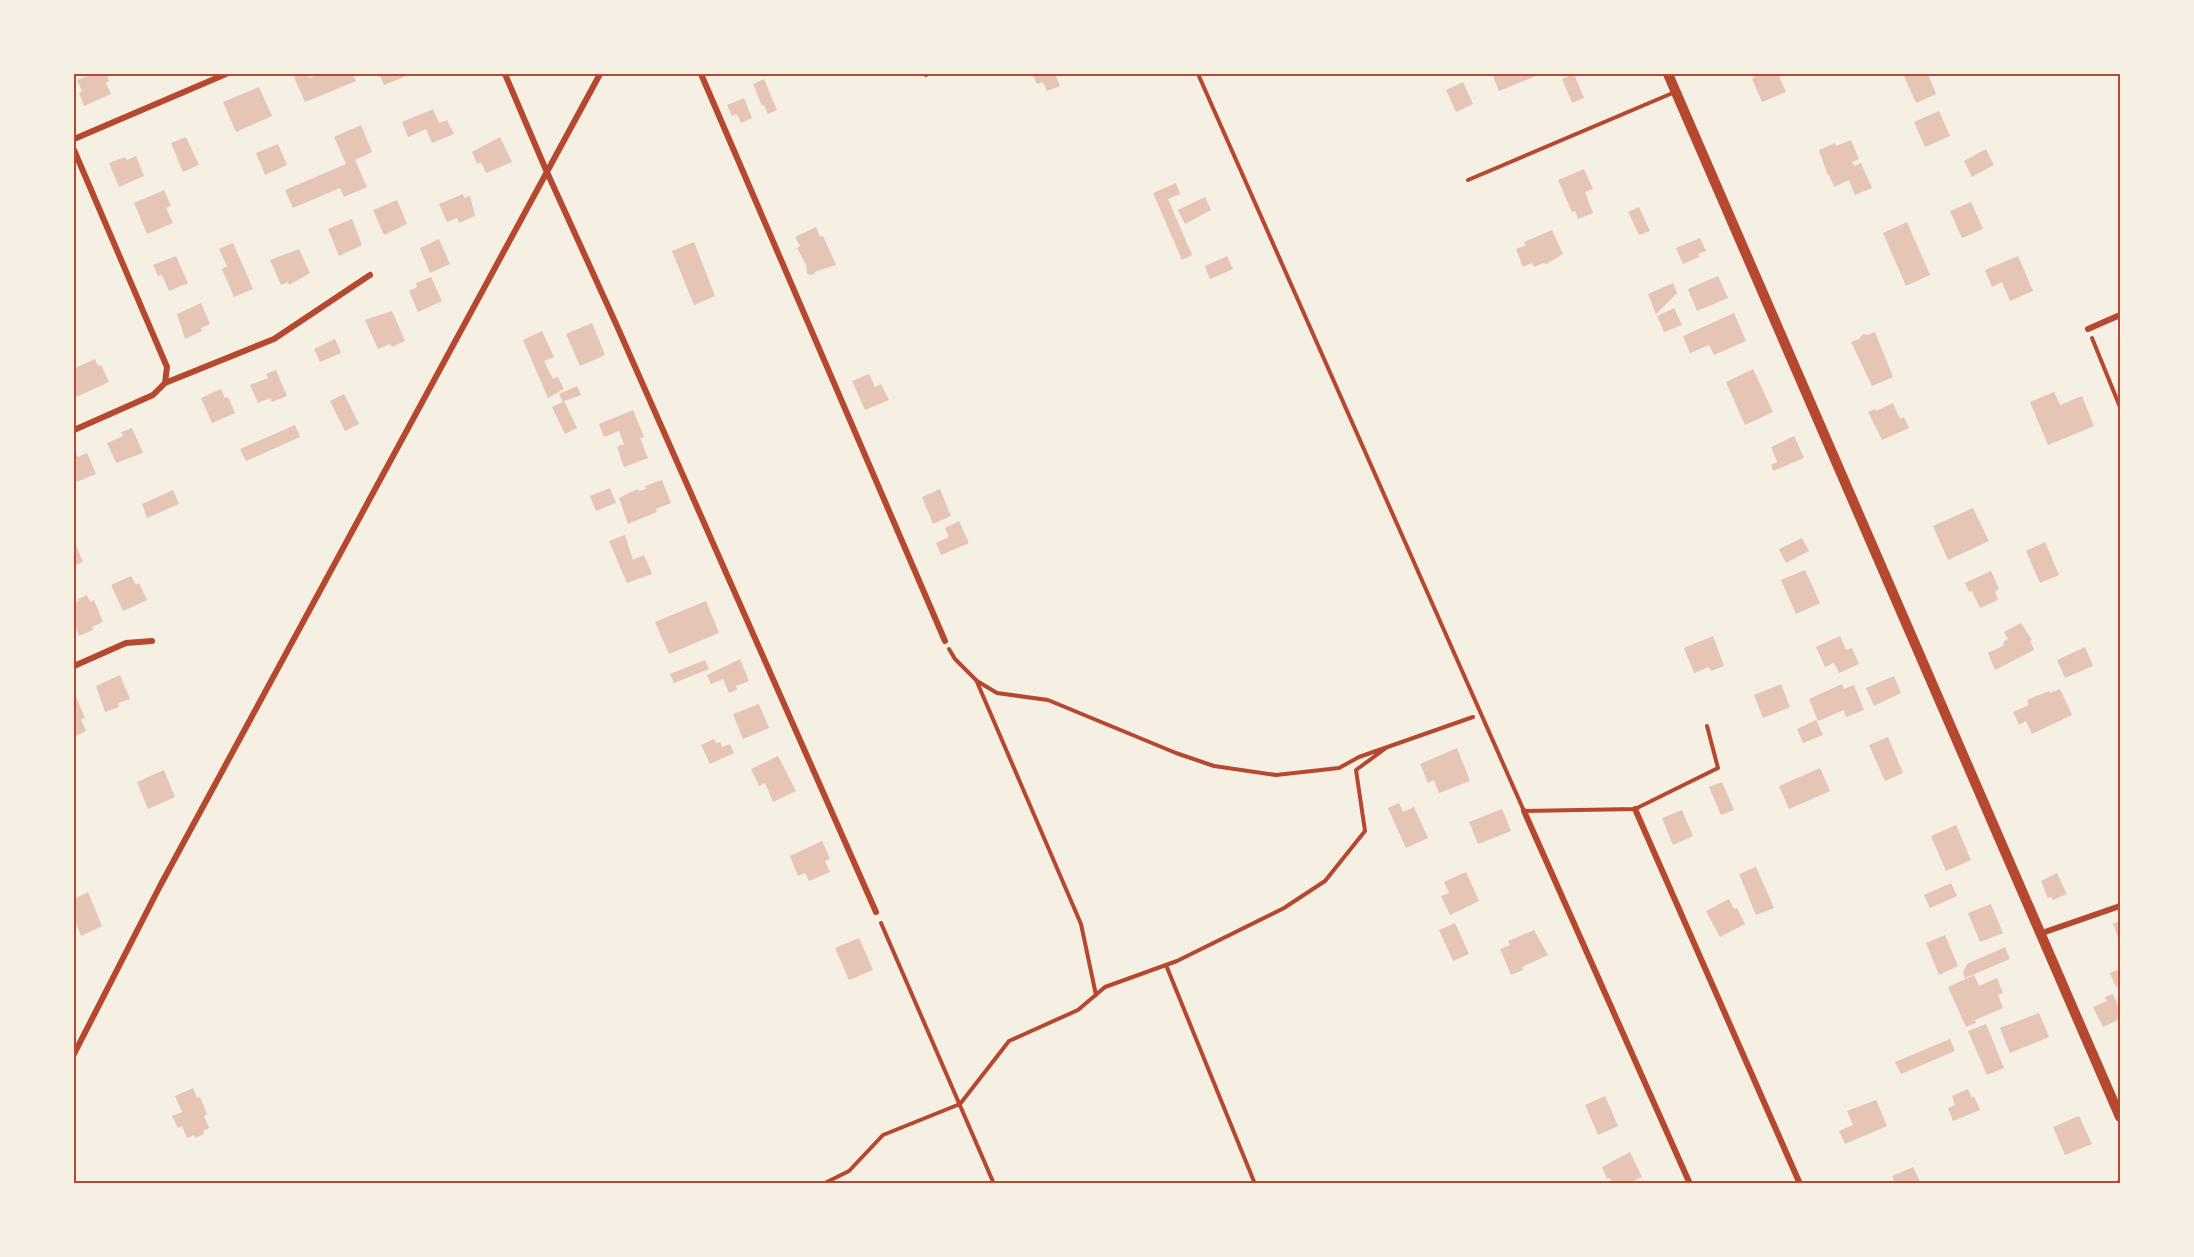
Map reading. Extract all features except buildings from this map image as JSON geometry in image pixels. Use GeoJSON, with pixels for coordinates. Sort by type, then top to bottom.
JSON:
{"type":"FeatureCollection","features":[{"type":"Feature","properties":{"kind":"street"},"geometry":{"type":"LineString","coordinates":[[74,139],[226,74]]}},
{"type":"Feature","properties":{"kind":"street"},"geometry":{"type":"LineString","coordinates":[[505,74],[876,912]]}},
{"type":"Feature","properties":{"kind":"street"},"geometry":{"type":"LineString","coordinates":[[74,1054],[160,886],[600,74]]}},
{"type":"Feature","properties":{"kind":"street"},"geometry":{"type":"LineString","coordinates":[[701,74],[945,641]]}},
{"type":"Feature","properties":{"kind":"street"},"geometry":{"type":"LineString","coordinates":[[1668,74],[2121,1117]]}},
{"type":"Feature","properties":{"kind":"street"},"geometry":{"type":"LineString","coordinates":[[74,150],[167,367],[165,383]]}},
{"type":"Feature","properties":{"kind":"street"},"geometry":{"type":"LineString","coordinates":[[74,430],[153,395],[165,383],[274,339],[370,275]]}},
{"type":"Feature","properties":{"kind":"street"},"geometry":{"type":"LineString","coordinates":[[2088,329],[2121,315]]}},
{"type":"Feature","properties":{"kind":"street"},"geometry":{"type":"LineString","coordinates":[[74,666],[126,643],[152,641]]}},
{"type":"Feature","properties":{"kind":"street"},"geometry":{"type":"LineString","coordinates":[[1635,809],[1800,1184]]}},
{"type":"Feature","properties":{"kind":"street"},"geometry":{"type":"LineString","coordinates":[[1524,811],[1690,1184]]}},
{"type":"Feature","properties":{"kind":"street"},"geometry":{"type":"LineString","coordinates":[[2042,933],[2121,906]]}},
{"type":"Feature","properties":{"kind":"lane"},"geometry":{"type":"LineString","coordinates":[[1198,74],[1524,811],[1635,809],[1718,768],[1707,726]]}},
{"type":"Feature","properties":{"kind":"lane"},"geometry":{"type":"LineString","coordinates":[[1468,180],[1676,91]]}},
{"type":"Feature","properties":{"kind":"lane"},"geometry":{"type":"LineString","coordinates":[[2116,1184],[2121,1181]]}},
{"type":"Feature","properties":{"kind":"path"},"geometry":{"type":"LineString","coordinates":[[2088,329],[2121,407]]}},
{"type":"Feature","properties":{"kind":"path"},"geometry":{"type":"LineString","coordinates":[[945,641],[955,659],[977,681],[997,693],[1048,700],[1176,753],[1214,766],[1276,775],[1339,768],[1359,757],[1481,713]]}},
{"type":"Feature","properties":{"kind":"path"},"geometry":{"type":"LineString","coordinates":[[977,681],[1081,924],[1096,995]]}},
{"type":"Feature","properties":{"kind":"path"},"geometry":{"type":"LineString","coordinates":[[825,1183],[849,1172],[883,1135],[960,1104],[1009,1041],[1078,1010],[1105,987],[1166,965],[1284,908],[1325,881],[1365,831],[1356,770],[1386,748]]}},
{"type":"Feature","properties":{"kind":"path"},"geometry":{"type":"LineString","coordinates":[[876,912],[994,1184]]}},
{"type":"Feature","properties":{"kind":"path"},"geometry":{"type":"LineString","coordinates":[[1166,965],[1255,1184]]}}]}
